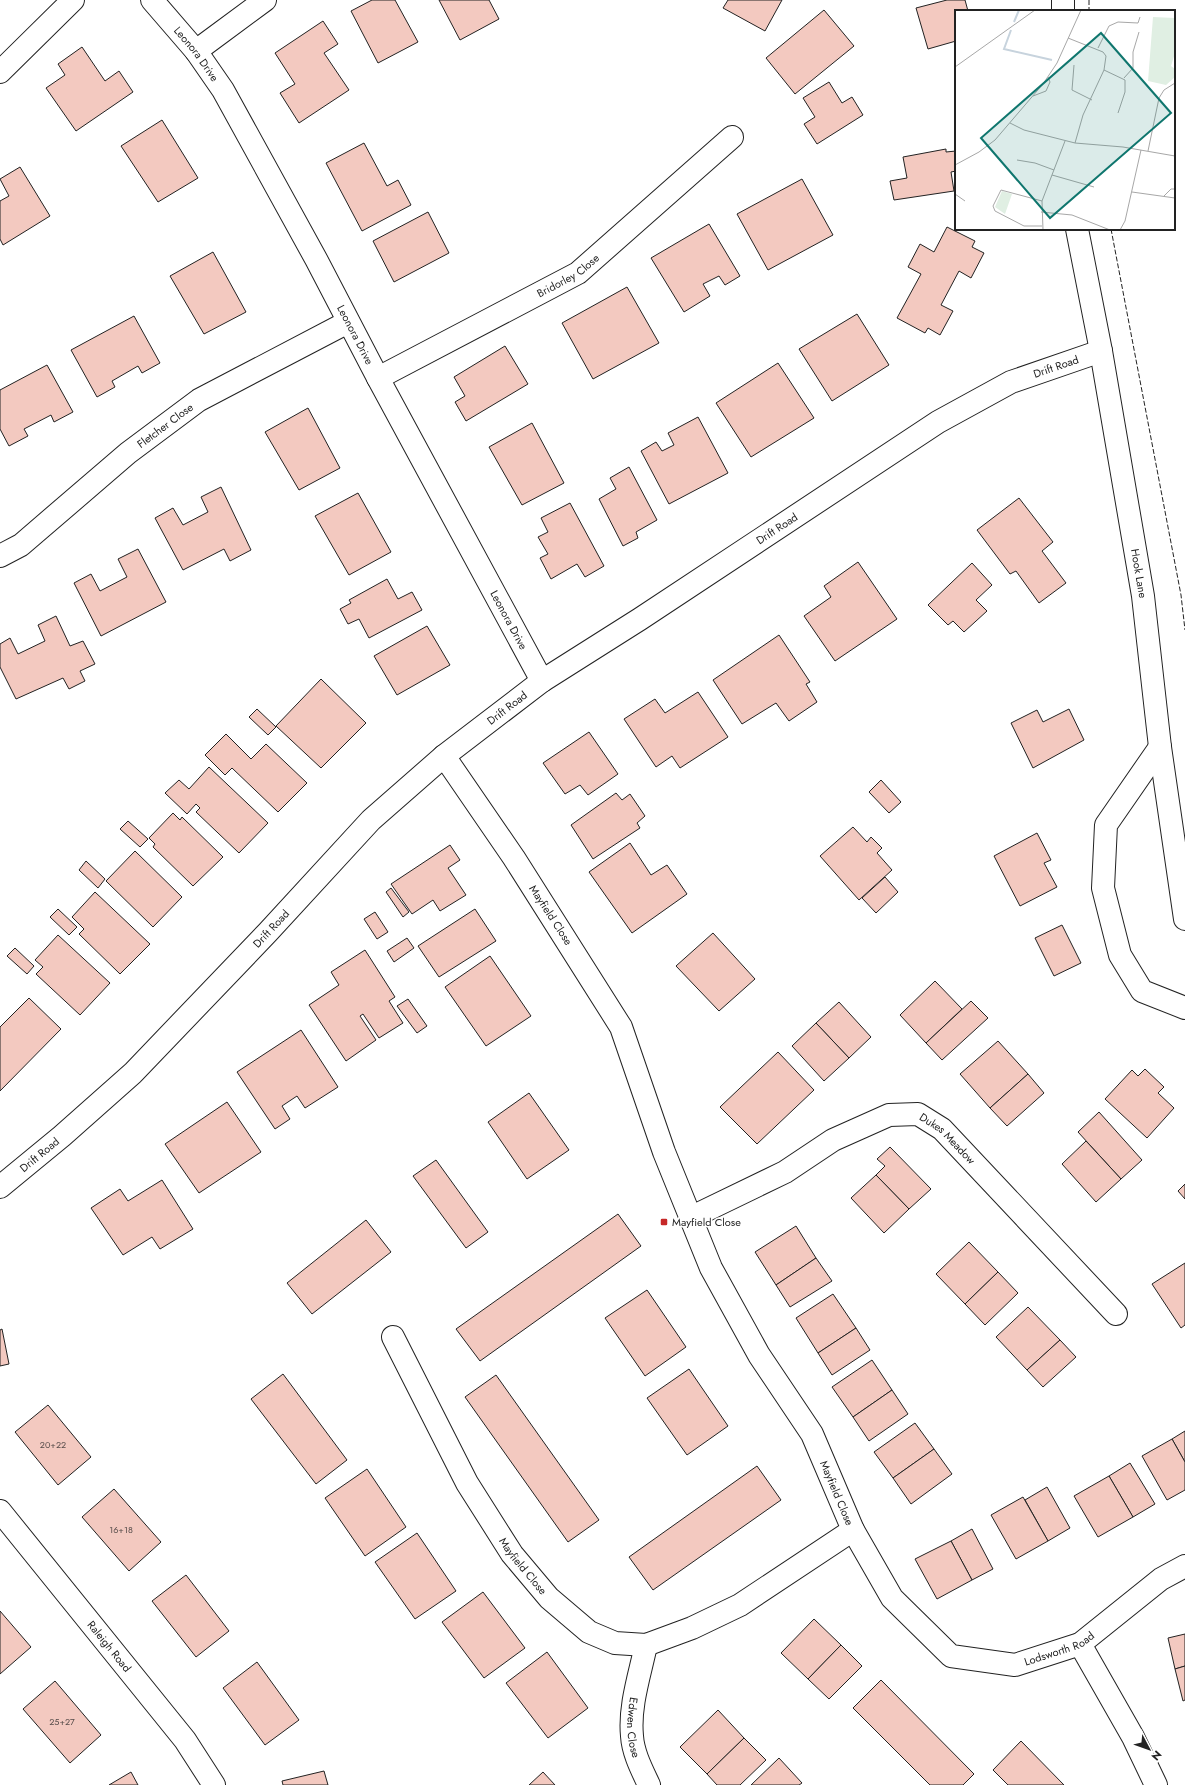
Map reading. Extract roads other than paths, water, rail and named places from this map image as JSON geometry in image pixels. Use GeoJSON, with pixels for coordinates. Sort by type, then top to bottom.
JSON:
{"type":"FeatureCollection","features":[{"type":"Feature","properties":{"kind":"street"},"geometry":{"type":"LineString","coordinates":[[0,72],[73,0]]}},
{"type":"Feature","properties":{"kind":"street","name":"Leonora Drive"},"geometry":{"type":"LineString","coordinates":[[152,0],[196,51],[223,90],[316,259],[348,322],[542,681]]}},
{"type":"Feature","properties":{"kind":"street"},"geometry":{"type":"LineString","coordinates":[[196,51],[265,0]]}},
{"type":"Feature","properties":{"kind":"street","name":"Bridorley Close"},"geometry":{"type":"LineString","coordinates":[[378,378],[578,273],[732,137]]}},
{"type":"Feature","properties":{"kind":"street","name":"Hook Lane"},"geometry":{"type":"LineString","coordinates":[[1077,230],[1101,351],[1142,596],[1160,747],[1185,920]]}},
{"type":"Feature","properties":{"kind":"street","name":"Fletcher Close"},"geometry":{"type":"LineString","coordinates":[[0,556],[21,545],[128,453],[199,400],[348,322]]}},
{"type":"Feature","properties":{"kind":"street","name":"Drift Road"},"geometry":{"type":"LineString","coordinates":[[1,1186],[62,1136],[133,1073],[268,932],[371,820],[444,756],[542,681],[640,619],[938,422],[1011,382],[1101,351]]}},
{"type":"Feature","properties":{"kind":"street"},"geometry":{"type":"LineString","coordinates":[[1160,747],[1106,824],[1103,888],[1120,955],[1142,991],[1185,1008]]}},
{"type":"Feature","properties":{"kind":"street","name":"Mayfield Close"},"geometry":{"type":"LineString","coordinates":[[392,1337],[467,1483],[512,1554],[549,1598],[589,1632],[615,1643],[646,1645],[692,1628],[740,1605],[853,1530],[812,1434],[759,1355],[711,1268],[664,1152],[621,1027],[514,858],[444,756]]}},
{"type":"Feature","properties":{"kind":"street","name":"Dukes Meadow"},"geometry":{"type":"LineString","coordinates":[[690,1218],[785,1172],[833,1140],[889,1115],[918,1114],[942,1129],[1116,1314]]}},
{"type":"Feature","properties":{"kind":"street","name":"Raleigh Road"},"geometry":{"type":"LineString","coordinates":[[0,1511],[185,1740],[214,1785]]}},
{"type":"Feature","properties":{"kind":"street","name":"Lodsworth Road"},"geometry":{"type":"LineString","coordinates":[[853,1530],[892,1598],[951,1656],[1015,1665],[1080,1644],[1161,1579],[1185,1566]]}},
{"type":"Feature","properties":{"kind":"street"},"geometry":{"type":"LineString","coordinates":[[1080,1644],[1133,1737],[1156,1785]]}},
{"type":"Feature","properties":{"kind":"street","name":"Edwen Close"},"geometry":{"type":"LineString","coordinates":[[646,1645],[633,1707],[632,1736],[640,1766],[649,1785]]}},
{"type":"Feature","properties":{"kind":"place","name":"Mayfield Close"},"geometry":{"type":"Point","coordinates":[664,1222]}}]}
